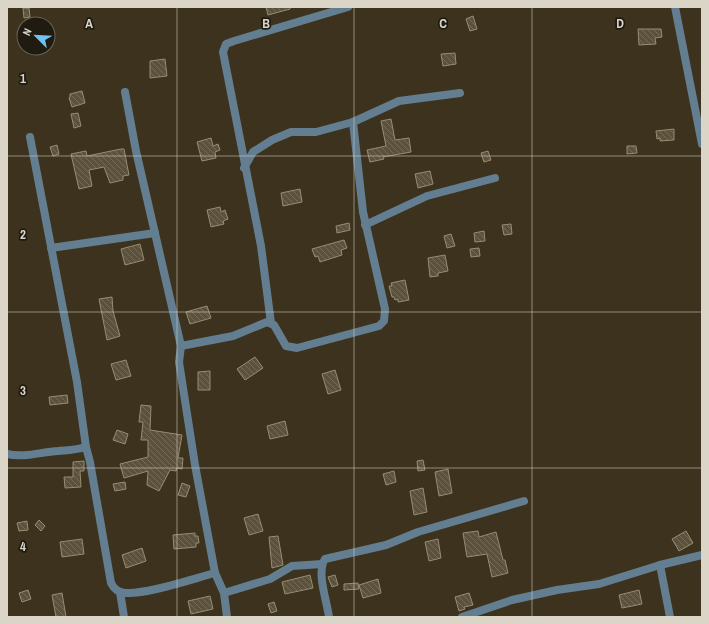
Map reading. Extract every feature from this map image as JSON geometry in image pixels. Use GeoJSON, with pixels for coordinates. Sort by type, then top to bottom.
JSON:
{"type":"FeatureCollection","features":[{"type":"Feature","properties":{"kind":"street"},"geometry":{"type":"LineString","coordinates":[[348,7],[226,44],[223,52],[244,168],[261,246],[271,323],[274,325],[286,346],[297,348],[382,324],[386,318],[365,225],[353,122]]}},
{"type":"Feature","properties":{"kind":"street"},"geometry":{"type":"LineString","coordinates":[[676,7],[702,144]]}},
{"type":"Feature","properties":{"kind":"street"},"geometry":{"type":"LineString","coordinates":[[125,92],[136,151],[162,270],[181,346],[179,362],[180,373],[195,465],[215,573],[224,593],[227,617]]}},
{"type":"Feature","properties":{"kind":"street"},"geometry":{"type":"LineString","coordinates":[[244,168],[253,152],[272,140],[291,132],[316,132],[353,122],[399,101],[460,92]]}},
{"type":"Feature","properties":{"kind":"street"},"geometry":{"type":"LineString","coordinates":[[30,137],[77,382],[86,447],[90,462],[111,583],[115,590],[125,593],[142,591],[215,573]]}},
{"type":"Feature","properties":{"kind":"street"},"geometry":{"type":"LineString","coordinates":[[365,225],[427,196],[495,178]]}},
{"type":"Feature","properties":{"kind":"street"},"geometry":{"type":"LineString","coordinates":[[51,248],[155,233]]}},
{"type":"Feature","properties":{"kind":"street"},"geometry":{"type":"LineString","coordinates":[[181,346],[233,336],[262,324],[271,323]]}},
{"type":"Feature","properties":{"kind":"street"},"geometry":{"type":"LineString","coordinates":[[7,454],[30,456],[58,451],[76,450],[86,447]]}},
{"type":"Feature","properties":{"kind":"street"},"geometry":{"type":"LineString","coordinates":[[329,617],[321,572],[322,564],[326,559],[386,545],[425,530],[524,502]]}},
{"type":"Feature","properties":{"kind":"street"},"geometry":{"type":"LineString","coordinates":[[462,617],[512,600],[557,590],[599,584],[660,565],[702,555]]}},
{"type":"Feature","properties":{"kind":"street"},"geometry":{"type":"LineString","coordinates":[[224,593],[270,580],[292,566],[322,564]]}},
{"type":"Feature","properties":{"kind":"street"},"geometry":{"type":"LineString","coordinates":[[660,565],[670,617]]}},
{"type":"Feature","properties":{"kind":"street"},"geometry":{"type":"LineString","coordinates":[[120,592],[124,617]]}},
{"type":"Feature","properties":{"kind":"building"},"geometry":{"type":"Polygon","coordinates":[[[266,7],[290,7],[290,9],[268,15],[266,7]]]}},
{"type":"Feature","properties":{"kind":"building"},"geometry":{"type":"Polygon","coordinates":[[[23,8],[29,8],[30,16],[24,16],[23,8]]]}},
{"type":"Feature","properties":{"kind":"building"},"geometry":{"type":"Polygon","coordinates":[[[473,16],[477,29],[470,31],[466,19],[473,16]]]}},
{"type":"Feature","properties":{"kind":"building"},"geometry":{"type":"Polygon","coordinates":[[[638,29],[661,29],[662,37],[655,38],[656,44],[639,45],[638,29]]]}},
{"type":"Feature","properties":{"kind":"building"},"geometry":{"type":"Polygon","coordinates":[[[455,53],[456,64],[443,66],[441,54],[455,53]]]}},
{"type":"Feature","properties":{"kind":"building"},"geometry":{"type":"Polygon","coordinates":[[[165,59],[167,76],[150,78],[150,61],[165,59]]]}},
{"type":"Feature","properties":{"kind":"building"},"geometry":{"type":"Polygon","coordinates":[[[82,91],[85,103],[72,107],[69,98],[70,94],[82,91]]]}},
{"type":"Feature","properties":{"kind":"building"},"geometry":{"type":"Polygon","coordinates":[[[78,113],[81,126],[74,128],[71,114],[78,113]]]}},
{"type":"Feature","properties":{"kind":"building"},"geometry":{"type":"Polygon","coordinates":[[[391,119],[395,140],[409,138],[411,152],[383,157],[384,159],[370,162],[367,150],[386,146],[381,121],[391,119]]]}},
{"type":"Feature","properties":{"kind":"building"},"geometry":{"type":"Polygon","coordinates":[[[674,129],[674,140],[660,141],[660,138],[657,139],[656,131],[674,129]]]}},
{"type":"Feature","properties":{"kind":"building"},"geometry":{"type":"Polygon","coordinates":[[[211,138],[213,146],[218,144],[220,150],[215,152],[216,158],[202,161],[197,142],[211,138]]]}},
{"type":"Feature","properties":{"kind":"building"},"geometry":{"type":"Polygon","coordinates":[[[57,145],[59,154],[53,156],[50,147],[57,145]]]}},
{"type":"Feature","properties":{"kind":"building"},"geometry":{"type":"Polygon","coordinates":[[[627,146],[636,146],[637,153],[627,154],[627,146]]]}},
{"type":"Feature","properties":{"kind":"building"},"geometry":{"type":"Polygon","coordinates":[[[124,149],[129,175],[123,176],[123,180],[110,183],[104,167],[89,170],[92,186],[79,189],[71,154],[86,151],[87,156],[124,149]]]}},
{"type":"Feature","properties":{"kind":"building"},"geometry":{"type":"Polygon","coordinates":[[[488,151],[491,160],[484,162],[481,153],[488,151]]]}},
{"type":"Feature","properties":{"kind":"building"},"geometry":{"type":"Polygon","coordinates":[[[430,171],[433,184],[418,188],[415,174],[430,171]]]}},
{"type":"Feature","properties":{"kind":"building"},"geometry":{"type":"Polygon","coordinates":[[[300,189],[302,202],[283,206],[281,193],[300,189]]]}},
{"type":"Feature","properties":{"kind":"building"},"geometry":{"type":"Polygon","coordinates":[[[220,207],[221,212],[225,210],[228,219],[223,221],[224,224],[211,227],[207,210],[220,207]]]}},
{"type":"Feature","properties":{"kind":"building"},"geometry":{"type":"Polygon","coordinates":[[[349,223],[350,230],[337,233],[336,226],[349,223]]]}},
{"type":"Feature","properties":{"kind":"building"},"geometry":{"type":"Polygon","coordinates":[[[511,224],[512,234],[504,235],[502,225],[511,224]]]}},
{"type":"Feature","properties":{"kind":"building"},"geometry":{"type":"Polygon","coordinates":[[[484,231],[485,241],[475,242],[474,233],[484,231]]]}},
{"type":"Feature","properties":{"kind":"building"},"geometry":{"type":"Polygon","coordinates":[[[451,234],[455,246],[447,248],[444,236],[451,234]]]}},
{"type":"Feature","properties":{"kind":"building"},"geometry":{"type":"Polygon","coordinates":[[[344,240],[347,248],[341,250],[342,255],[320,262],[318,256],[315,257],[312,249],[344,240]]]}},
{"type":"Feature","properties":{"kind":"building"},"geometry":{"type":"Polygon","coordinates":[[[140,244],[144,260],[125,265],[121,249],[140,244]]]}},
{"type":"Feature","properties":{"kind":"building"},"geometry":{"type":"Polygon","coordinates":[[[479,248],[480,256],[471,257],[470,249],[479,248]]]}},
{"type":"Feature","properties":{"kind":"building"},"geometry":{"type":"Polygon","coordinates":[[[445,255],[448,271],[438,273],[438,276],[430,277],[428,258],[445,255]]]}},
{"type":"Feature","properties":{"kind":"building"},"geometry":{"type":"Polygon","coordinates":[[[405,280],[409,300],[398,302],[398,299],[395,300],[394,297],[392,297],[389,286],[392,286],[391,283],[405,280]]]}},
{"type":"Feature","properties":{"kind":"building"},"geometry":{"type":"Polygon","coordinates":[[[112,297],[113,311],[120,336],[107,340],[99,299],[112,297]]]}},
{"type":"Feature","properties":{"kind":"building"},"geometry":{"type":"Polygon","coordinates":[[[207,306],[211,318],[190,324],[186,312],[207,306]]]}},
{"type":"Feature","properties":{"kind":"building"},"geometry":{"type":"Polygon","coordinates":[[[255,357],[263,368],[245,380],[237,369],[255,357]]]}},
{"type":"Feature","properties":{"kind":"building"},"geometry":{"type":"Polygon","coordinates":[[[126,360],[131,376],[116,380],[111,364],[126,360]]]}},
{"type":"Feature","properties":{"kind":"building"},"geometry":{"type":"Polygon","coordinates":[[[335,370],[341,390],[328,394],[322,374],[335,370]]]}},
{"type":"Feature","properties":{"kind":"building"},"geometry":{"type":"Polygon","coordinates":[[[210,371],[210,390],[198,390],[198,372],[210,371]]]}},
{"type":"Feature","properties":{"kind":"building"},"geometry":{"type":"Polygon","coordinates":[[[67,395],[68,403],[50,405],[49,397],[67,395]]]}},
{"type":"Feature","properties":{"kind":"building"},"geometry":{"type":"Polygon","coordinates":[[[141,405],[151,406],[150,430],[182,435],[178,458],[183,458],[182,469],[177,468],[176,471],[170,470],[159,491],[147,485],[148,471],[124,478],[120,464],[148,457],[148,440],[141,440],[143,422],[139,422],[141,405]]]}},
{"type":"Feature","properties":{"kind":"building"},"geometry":{"type":"Polygon","coordinates":[[[285,421],[288,435],[270,439],[267,426],[285,421]]]}},
{"type":"Feature","properties":{"kind":"building"},"geometry":{"type":"Polygon","coordinates":[[[117,430],[128,434],[125,444],[113,440],[117,430]]]}},
{"type":"Feature","properties":{"kind":"building"},"geometry":{"type":"Polygon","coordinates":[[[423,460],[425,470],[418,471],[417,461],[423,460]]]}},
{"type":"Feature","properties":{"kind":"building"},"geometry":{"type":"Polygon","coordinates":[[[84,461],[84,471],[80,471],[81,487],[65,488],[64,477],[73,477],[73,462],[84,461]]]}},
{"type":"Feature","properties":{"kind":"building"},"geometry":{"type":"Polygon","coordinates":[[[448,469],[452,493],[439,496],[435,472],[448,469]]]}},
{"type":"Feature","properties":{"kind":"building"},"geometry":{"type":"Polygon","coordinates":[[[394,471],[396,482],[386,485],[383,474],[394,471]]]}},
{"type":"Feature","properties":{"kind":"building"},"geometry":{"type":"Polygon","coordinates":[[[125,482],[126,489],[115,491],[113,484],[125,482]]]}},
{"type":"Feature","properties":{"kind":"building"},"geometry":{"type":"Polygon","coordinates":[[[182,483],[190,486],[186,497],[178,495],[182,483]]]}},
{"type":"Feature","properties":{"kind":"building"},"geometry":{"type":"Polygon","coordinates":[[[423,488],[427,512],[414,515],[410,491],[423,488]]]}},
{"type":"Feature","properties":{"kind":"building"},"geometry":{"type":"Polygon","coordinates":[[[258,514],[263,531],[249,535],[244,518],[258,514]]]}},
{"type":"Feature","properties":{"kind":"building"},"geometry":{"type":"Polygon","coordinates":[[[39,520],[45,526],[41,531],[35,525],[39,520]]]}},
{"type":"Feature","properties":{"kind":"building"},"geometry":{"type":"Polygon","coordinates":[[[27,521],[28,530],[19,531],[17,523],[27,521]]]}},
{"type":"Feature","properties":{"kind":"building"},"geometry":{"type":"Polygon","coordinates":[[[478,531],[479,537],[496,532],[508,573],[492,577],[487,554],[467,557],[463,533],[478,531]]]}},
{"type":"Feature","properties":{"kind":"building"},"geometry":{"type":"Polygon","coordinates":[[[686,531],[693,543],[679,551],[672,539],[686,531]]]}},
{"type":"Feature","properties":{"kind":"building"},"geometry":{"type":"Polygon","coordinates":[[[195,533],[195,536],[198,536],[199,543],[196,543],[196,547],[174,549],[173,535],[195,533]]]}},
{"type":"Feature","properties":{"kind":"building"},"geometry":{"type":"Polygon","coordinates":[[[278,536],[283,565],[272,568],[269,537],[278,536]]]}},
{"type":"Feature","properties":{"kind":"building"},"geometry":{"type":"Polygon","coordinates":[[[82,539],[84,554],[62,557],[60,542],[82,539]]]}},
{"type":"Feature","properties":{"kind":"building"},"geometry":{"type":"Polygon","coordinates":[[[438,539],[441,558],[429,561],[425,542],[438,539]]]}},
{"type":"Feature","properties":{"kind":"building"},"geometry":{"type":"Polygon","coordinates":[[[142,548],[146,561],[126,568],[122,555],[142,548]]]}},
{"type":"Feature","properties":{"kind":"building"},"geometry":{"type":"Polygon","coordinates":[[[310,575],[313,588],[285,594],[282,582],[310,575]]]}},
{"type":"Feature","properties":{"kind":"building"},"geometry":{"type":"Polygon","coordinates":[[[335,575],[338,585],[332,587],[328,577],[335,575]]]}},
{"type":"Feature","properties":{"kind":"building"},"geometry":{"type":"Polygon","coordinates":[[[378,579],[381,593],[363,598],[359,585],[378,579]]]}},
{"type":"Feature","properties":{"kind":"building"},"geometry":{"type":"Polygon","coordinates":[[[358,583],[359,589],[344,590],[344,584],[358,583]]]}},
{"type":"Feature","properties":{"kind":"building"},"geometry":{"type":"Polygon","coordinates":[[[28,590],[31,599],[22,602],[19,593],[28,590]]]}},
{"type":"Feature","properties":{"kind":"building"},"geometry":{"type":"Polygon","coordinates":[[[639,590],[642,604],[622,608],[619,595],[639,590]]]}},
{"type":"Feature","properties":{"kind":"building"},"geometry":{"type":"Polygon","coordinates":[[[62,593],[66,617],[56,617],[52,595],[62,593]]]}},
{"type":"Feature","properties":{"kind":"building"},"geometry":{"type":"Polygon","coordinates":[[[469,593],[473,605],[464,607],[465,609],[459,611],[455,597],[469,593]]]}},
{"type":"Feature","properties":{"kind":"building"},"geometry":{"type":"Polygon","coordinates":[[[210,596],[213,609],[191,614],[188,601],[210,596]]]}},
{"type":"Feature","properties":{"kind":"building"},"geometry":{"type":"Polygon","coordinates":[[[274,602],[277,611],[271,613],[268,604],[274,602]]]}}]}
